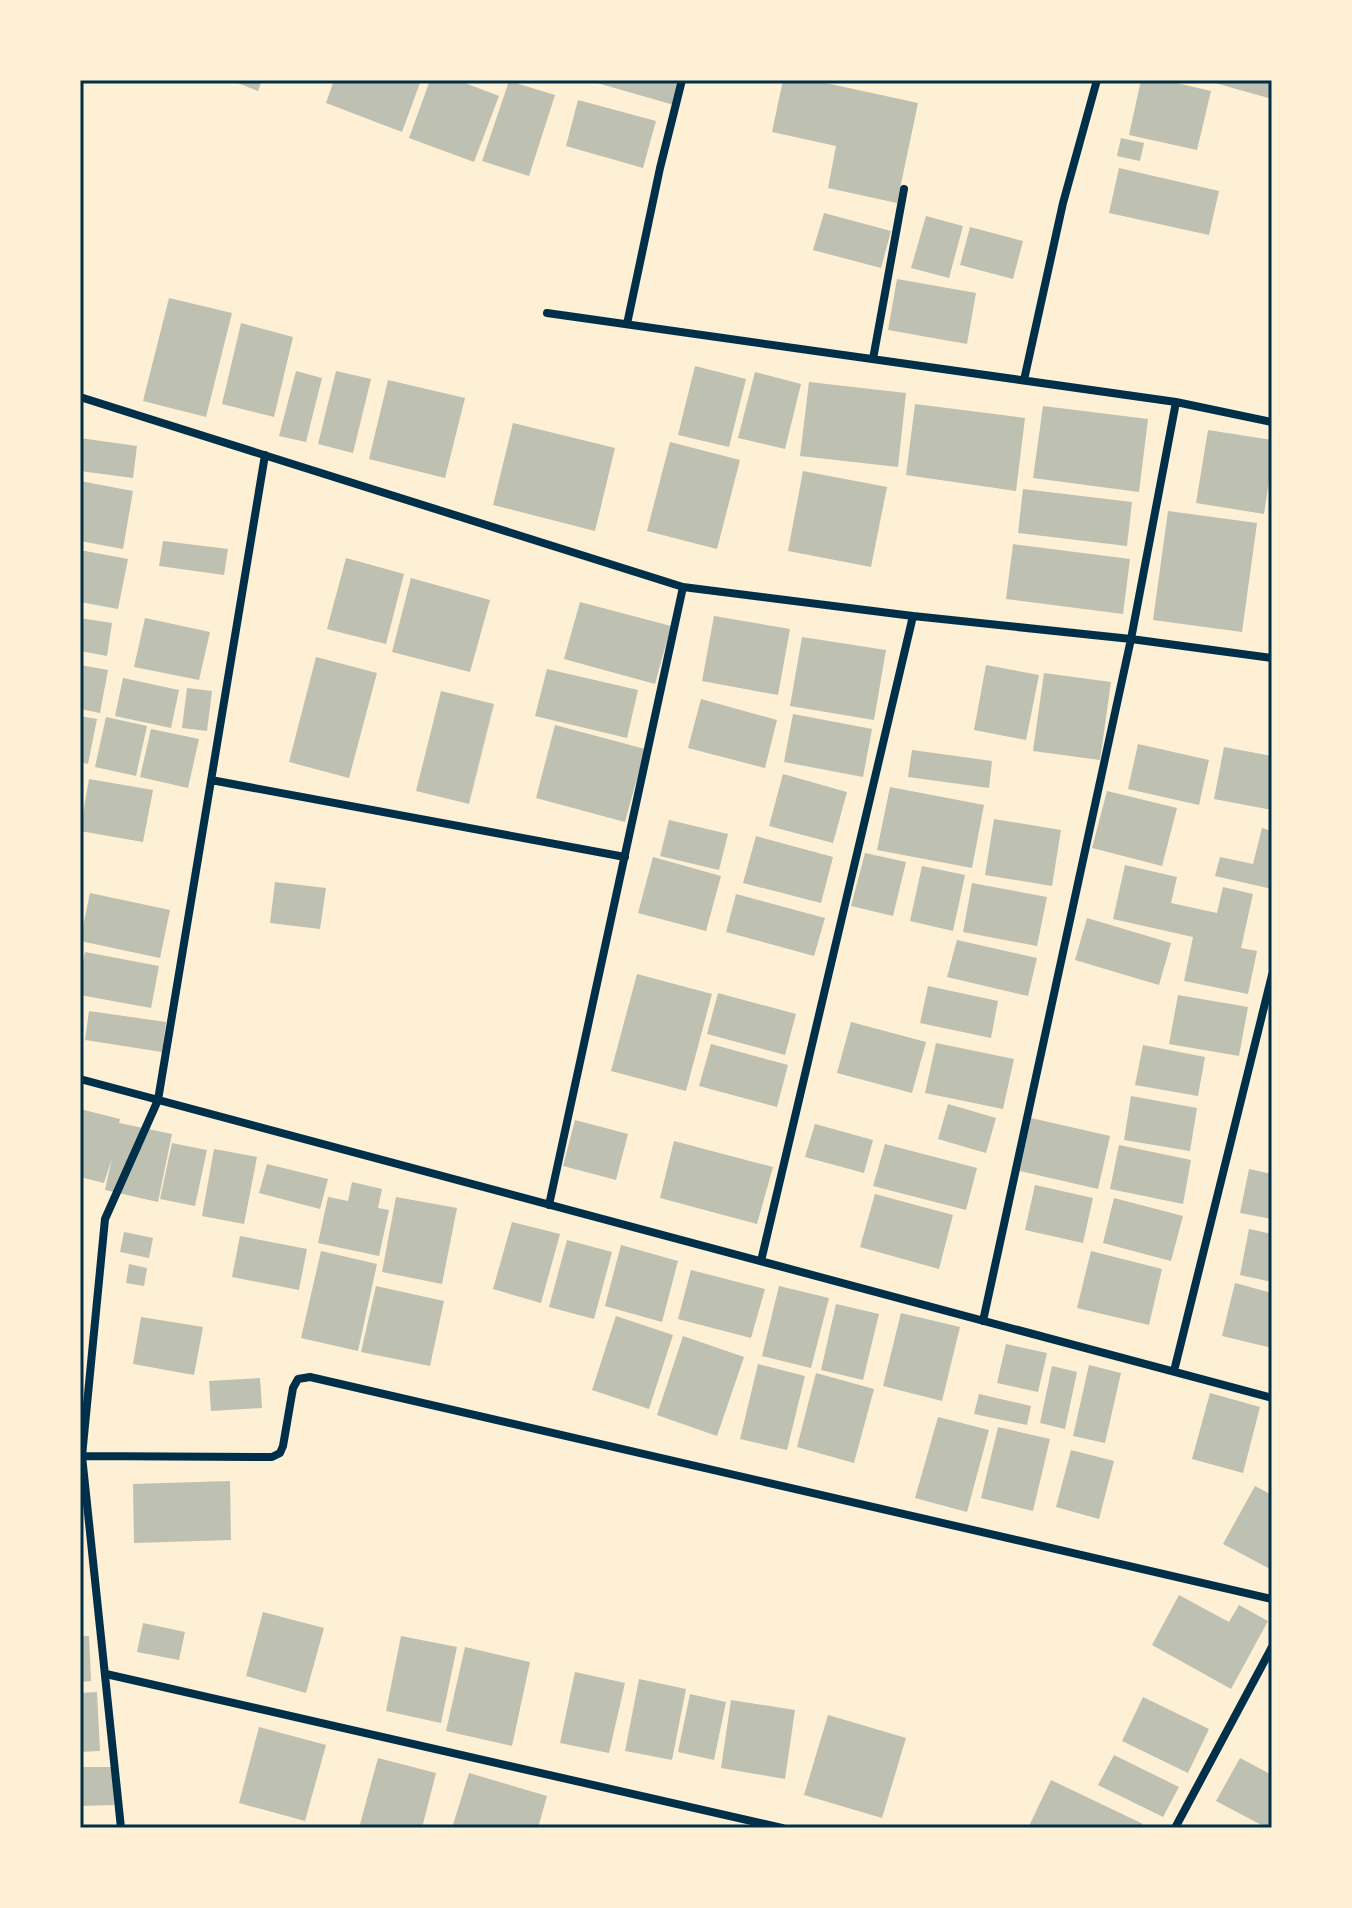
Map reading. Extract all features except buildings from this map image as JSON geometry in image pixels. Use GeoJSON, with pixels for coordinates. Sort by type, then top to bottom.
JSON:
{"type":"FeatureCollection","features":[{"type":"Feature","properties":{"kind":"street"},"geometry":{"type":"LineString","coordinates":[[627,324],[682,80]]}},
{"type":"Feature","properties":{"kind":"street"},"geometry":{"type":"LineString","coordinates":[[1024,380],[1063,203],[1097,80]]}},
{"type":"Feature","properties":{"kind":"street"},"geometry":{"type":"LineString","coordinates":[[873,359],[904,189]]}},
{"type":"Feature","properties":{"kind":"street"},"geometry":{"type":"LineString","coordinates":[[547,313],[1176,402],[1272,422]]}},
{"type":"Feature","properties":{"kind":"street"},"geometry":{"type":"LineString","coordinates":[[80,397],[683,587],[1272,658]]}},
{"type":"Feature","properties":{"kind":"street"},"geometry":{"type":"LineString","coordinates":[[983,1321],[1131,639],[1176,402]]}},
{"type":"Feature","properties":{"kind":"street"},"geometry":{"type":"LineString","coordinates":[[121,1828],[81,1456],[105,1219],[158,1100],[265,455]]}},
{"type":"Feature","properties":{"kind":"street"},"geometry":{"type":"LineString","coordinates":[[549,1205],[683,587]]}},
{"type":"Feature","properties":{"kind":"street"},"geometry":{"type":"LineString","coordinates":[[761,1261],[913,616]]}},
{"type":"Feature","properties":{"kind":"street"},"geometry":{"type":"LineString","coordinates":[[211,780],[625,857]]}},
{"type":"Feature","properties":{"kind":"street"},"geometry":{"type":"LineString","coordinates":[[1174,1371],[1272,975]]}},
{"type":"Feature","properties":{"kind":"street"},"geometry":{"type":"LineString","coordinates":[[80,1079],[1272,1398]]}},
{"type":"Feature","properties":{"kind":"street"},"geometry":{"type":"LineString","coordinates":[[81,1456],[272,1457],[280,1453],[283,1446],[293,1388],[298,1379],[310,1377],[1272,1599]]}},
{"type":"Feature","properties":{"kind":"street"},"geometry":{"type":"LineString","coordinates":[[1175,1828],[1272,1647]]}},
{"type":"Feature","properties":{"kind":"street"},"geometry":{"type":"LineString","coordinates":[[106,1674],[782,1828]]}}]}
